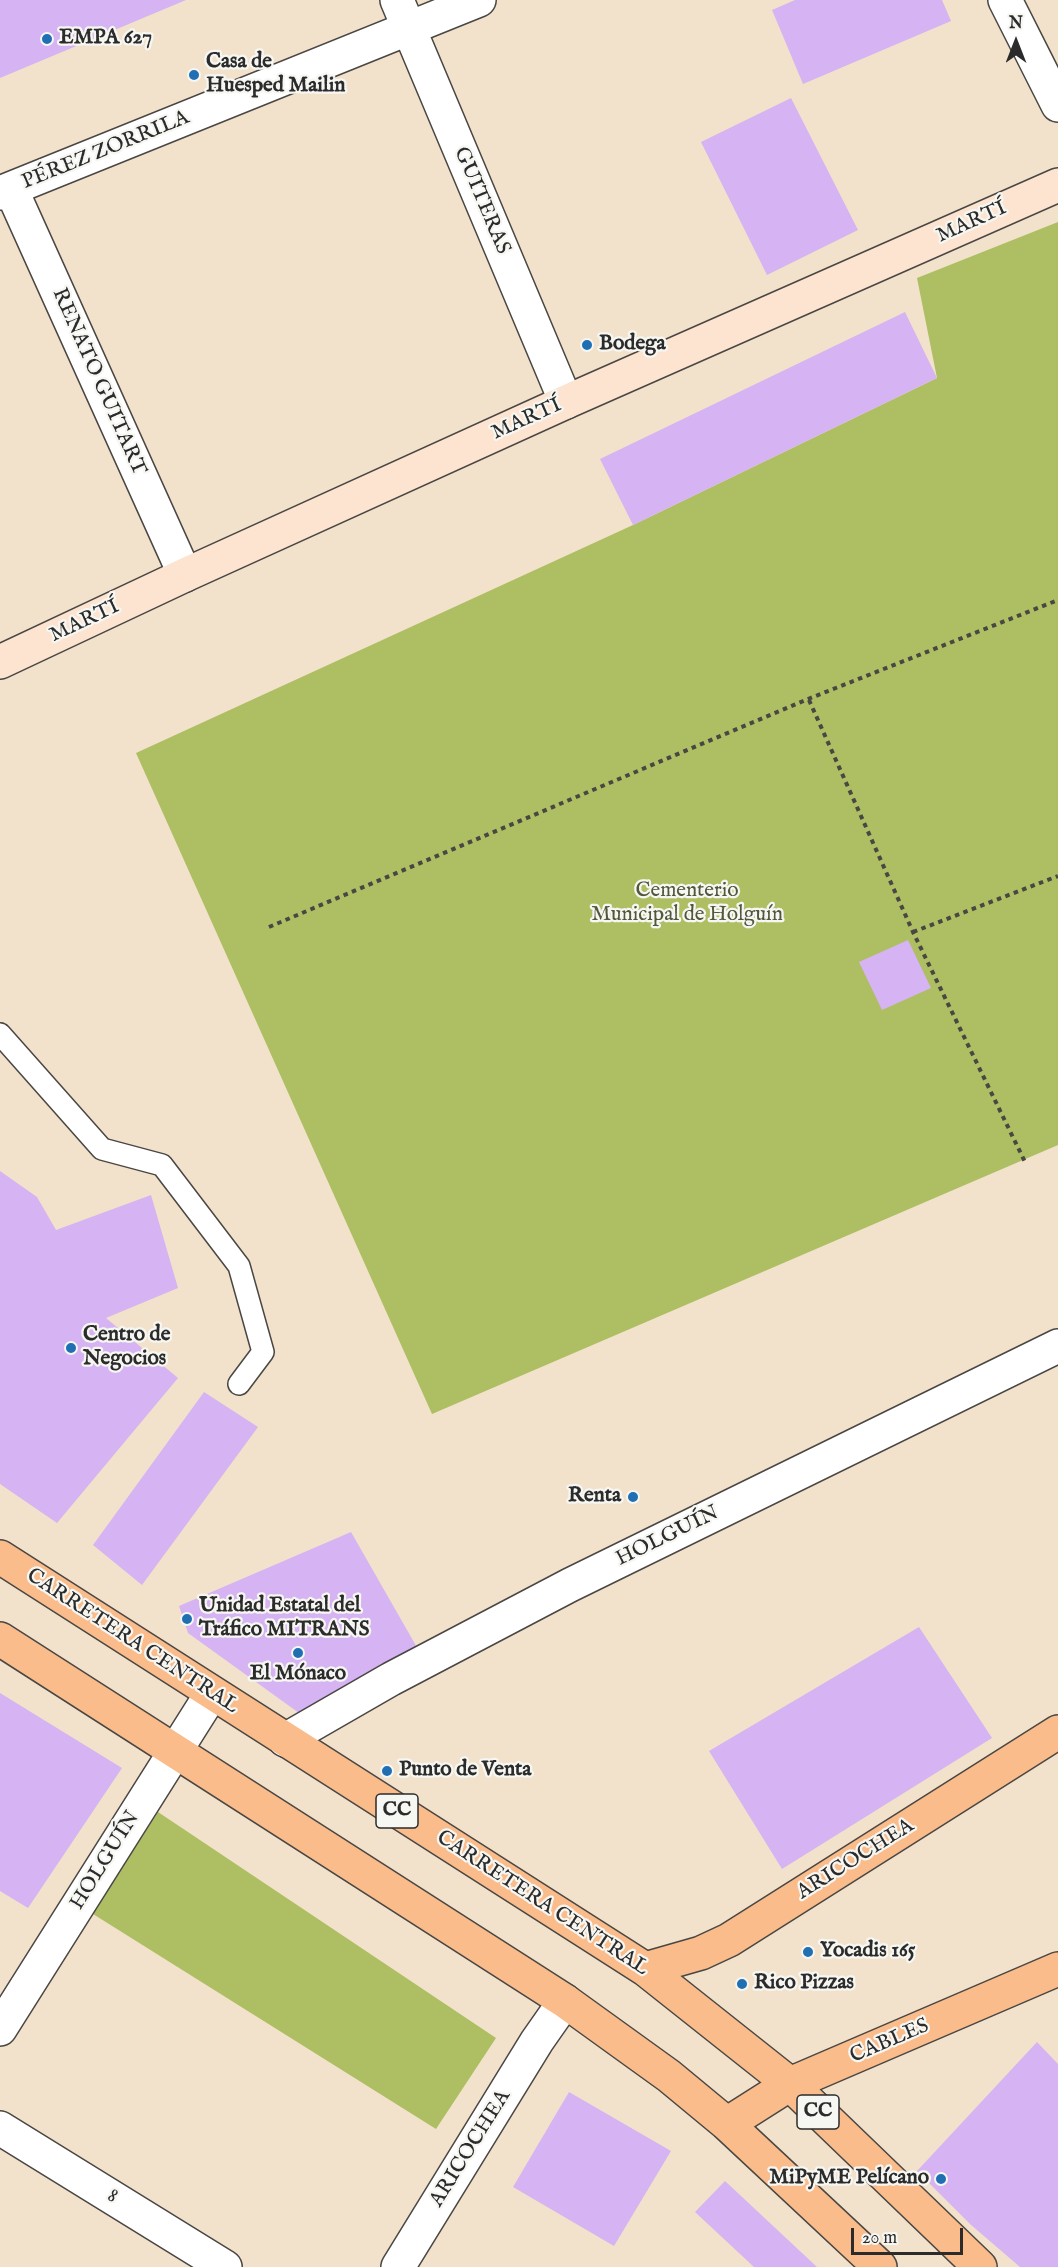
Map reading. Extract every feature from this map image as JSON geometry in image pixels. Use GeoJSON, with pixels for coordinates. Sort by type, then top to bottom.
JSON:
{"type":"FeatureCollection","features":[{"type":"Feature","properties":{"kind":"main road","name":"MARTÍ"},"geometry":{"type":"LineString","coordinates":[[0,663],[185,575],[566,402],[1058,185]]}},
{"type":"Feature","properties":{"kind":"main road","name":"CARRETERA CENTRAL"},"geometry":{"type":"LineString","coordinates":[[0,1557],[645,1969],[790,2084],[967,2263]]}},
{"type":"Feature","properties":{"kind":"main road"},"geometry":{"type":"LineString","coordinates":[[0,1639],[565,2001],[669,2076],[728,2124],[879,2267]]}},
{"type":"Feature","properties":{"kind":"main road","name":"ARICOCHEA"},"geometry":{"type":"LineString","coordinates":[[645,1969],[701,1953],[729,1940],[1058,1732]]}},
{"type":"Feature","properties":{"kind":"main road","name":"CABLES"},"geometry":{"type":"LineString","coordinates":[[728,2124],[790,2084],[1058,1969]]}},
{"type":"Feature","properties":{"kind":"street","name":"PÉREZ ZORRILA"},"geometry":{"type":"LineString","coordinates":[[5,191],[403,14],[479,0]]}},
{"type":"Feature","properties":{"kind":"street"},"geometry":{"type":"LineString","coordinates":[[1005,0],[1058,105]]}},
{"type":"Feature","properties":{"kind":"street","name":"GUITERAS"},"geometry":{"type":"LineString","coordinates":[[403,14],[566,402]]}},
{"type":"Feature","properties":{"kind":"street","name":"RENATO GUITART"},"geometry":{"type":"LineString","coordinates":[[5,191],[185,575]]}},
{"type":"Feature","properties":{"kind":"street","name":"HOLGUÍN"},"geometry":{"type":"LineString","coordinates":[[285,1740],[391,1679],[570,1585],[1058,1347]]}},
{"type":"Feature","properties":{"kind":"street","name":"HOLGUÍN"},"geometry":{"type":"LineString","coordinates":[[0,2029],[212,1693]]}},
{"type":"Feature","properties":{"kind":"street","name":"ARICOCHEA"},"geometry":{"type":"LineString","coordinates":[[398,2267],[537,2041],[565,2001]]}},
{"type":"Feature","properties":{"kind":"street","name":"8"},"geometry":{"type":"LineString","coordinates":[[0,2128],[225,2267]]}},
{"type":"Feature","properties":{"kind":"lane"},"geometry":{"type":"LineString","coordinates":[[0,1034],[102,1149],[162,1165],[239,1266],[263,1352],[238,1384]]}},
{"type":"Feature","properties":{"kind":"path"},"geometry":{"type":"LineString","coordinates":[[269,927],[808,699],[1058,600]]}},
{"type":"Feature","properties":{"kind":"path"},"geometry":{"type":"LineString","coordinates":[[808,699],[913,932],[1026,1164]]}},
{"type":"Feature","properties":{"kind":"path"},"geometry":{"type":"LineString","coordinates":[[913,932],[1058,876]]}},
{"type":"Feature","properties":{"kind":"green space","name":"Cementerio Municipal de Holguín"},"geometry":{"type":"Polygon","coordinates":[[[1058,222],[1058,1145],[432,1414],[136,753],[633,525],[937,378],[917,278],[1058,222]]]}},
{"type":"Feature","properties":{"kind":"green space"},"geometry":{"type":"Polygon","coordinates":[[[158,1812],[496,2038],[436,2129],[93,1914],[158,1812]]]}},
{"type":"Feature","properties":{"kind":"building","name":"EMPA 627"},"geometry":{"type":"Polygon","coordinates":[[[0,0],[186,0],[0,78],[0,0]]]}},
{"type":"Feature","properties":{"kind":"building"},"geometry":{"type":"Polygon","coordinates":[[[795,0],[942,0],[951,21],[803,84],[772,10],[795,0]]]}},
{"type":"Feature","properties":{"kind":"building"},"geometry":{"type":"Polygon","coordinates":[[[791,98],[858,230],[767,275],[701,142],[791,98]]]}},
{"type":"Feature","properties":{"kind":"building"},"geometry":{"type":"Polygon","coordinates":[[[905,312],[937,378],[633,525],[600,459],[905,312]]]}},
{"type":"Feature","properties":{"kind":"building"},"geometry":{"type":"Polygon","coordinates":[[[908,940],[931,988],[882,1010],[859,962],[908,940]]]}},
{"type":"Feature","properties":{"kind":"building","name":"Centro de Negocios"},"geometry":{"type":"Polygon","coordinates":[[[0,1171],[37,1197],[56,1230],[151,1195],[178,1288],[106,1318],[178,1378],[57,1523],[0,1484],[0,1171]]]}},
{"type":"Feature","properties":{"kind":"building"},"geometry":{"type":"Polygon","coordinates":[[[204,1392],[258,1427],[142,1585],[93,1545],[204,1392]]]}},
{"type":"Feature","properties":{"kind":"building"},"geometry":{"type":"Polygon","coordinates":[[[351,1532],[419,1651],[299,1713],[188,1633],[179,1606],[351,1532]]]}},
{"type":"Feature","properties":{"kind":"building"},"geometry":{"type":"Polygon","coordinates":[[[919,1627],[992,1738],[782,1869],[709,1751],[919,1627]]]}},
{"type":"Feature","properties":{"kind":"building"},"geometry":{"type":"Polygon","coordinates":[[[0,1693],[122,1768],[28,1908],[0,1891],[0,1693]]]}},
{"type":"Feature","properties":{"kind":"building"},"geometry":{"type":"Polygon","coordinates":[[[1037,2042],[1058,2064],[1058,2267],[1020,2267],[970,2224],[917,2171],[1037,2042]]]}},
{"type":"Feature","properties":{"kind":"building"},"geometry":{"type":"Polygon","coordinates":[[[569,2092],[671,2151],[614,2246],[513,2187],[569,2092]]]}},
{"type":"Feature","properties":{"kind":"building"},"geometry":{"type":"Polygon","coordinates":[[[725,2181],[817,2267],[754,2267],[695,2212],[725,2181]]]}},
{"type":"Feature","properties":{"kind":"place","name":"EMPA 627"},"geometry":{"type":"Point","coordinates":[47,39]}},
{"type":"Feature","properties":{"kind":"place","name":"Casa de Huesped Mailin"},"geometry":{"type":"Point","coordinates":[194,75]}},
{"type":"Feature","properties":{"kind":"place","name":"Bodega"},"geometry":{"type":"Point","coordinates":[587,345]}},
{"type":"Feature","properties":{"kind":"place","name":"Centro de Negocios"},"geometry":{"type":"Point","coordinates":[71,1348]}},
{"type":"Feature","properties":{"kind":"place","name":"Renta"},"geometry":{"type":"Point","coordinates":[633,1497]}},
{"type":"Feature","properties":{"kind":"place","name":"Unidad Estatal del Tráfico MITRANS"},"geometry":{"type":"Point","coordinates":[187,1619]}},
{"type":"Feature","properties":{"kind":"place","name":"El Mónaco"},"geometry":{"type":"Point","coordinates":[298,1653]}},
{"type":"Feature","properties":{"kind":"place","name":"Punto de Venta"},"geometry":{"type":"Point","coordinates":[387,1771]}},
{"type":"Feature","properties":{"kind":"place","name":"Yocadis 165"},"geometry":{"type":"Point","coordinates":[808,1952]}},
{"type":"Feature","properties":{"kind":"place","name":"Rico Pizzas"},"geometry":{"type":"Point","coordinates":[742,1984]}},
{"type":"Feature","properties":{"kind":"place","name":"MiPyME Pelícano"},"geometry":{"type":"Point","coordinates":[941,2179]}}]}
